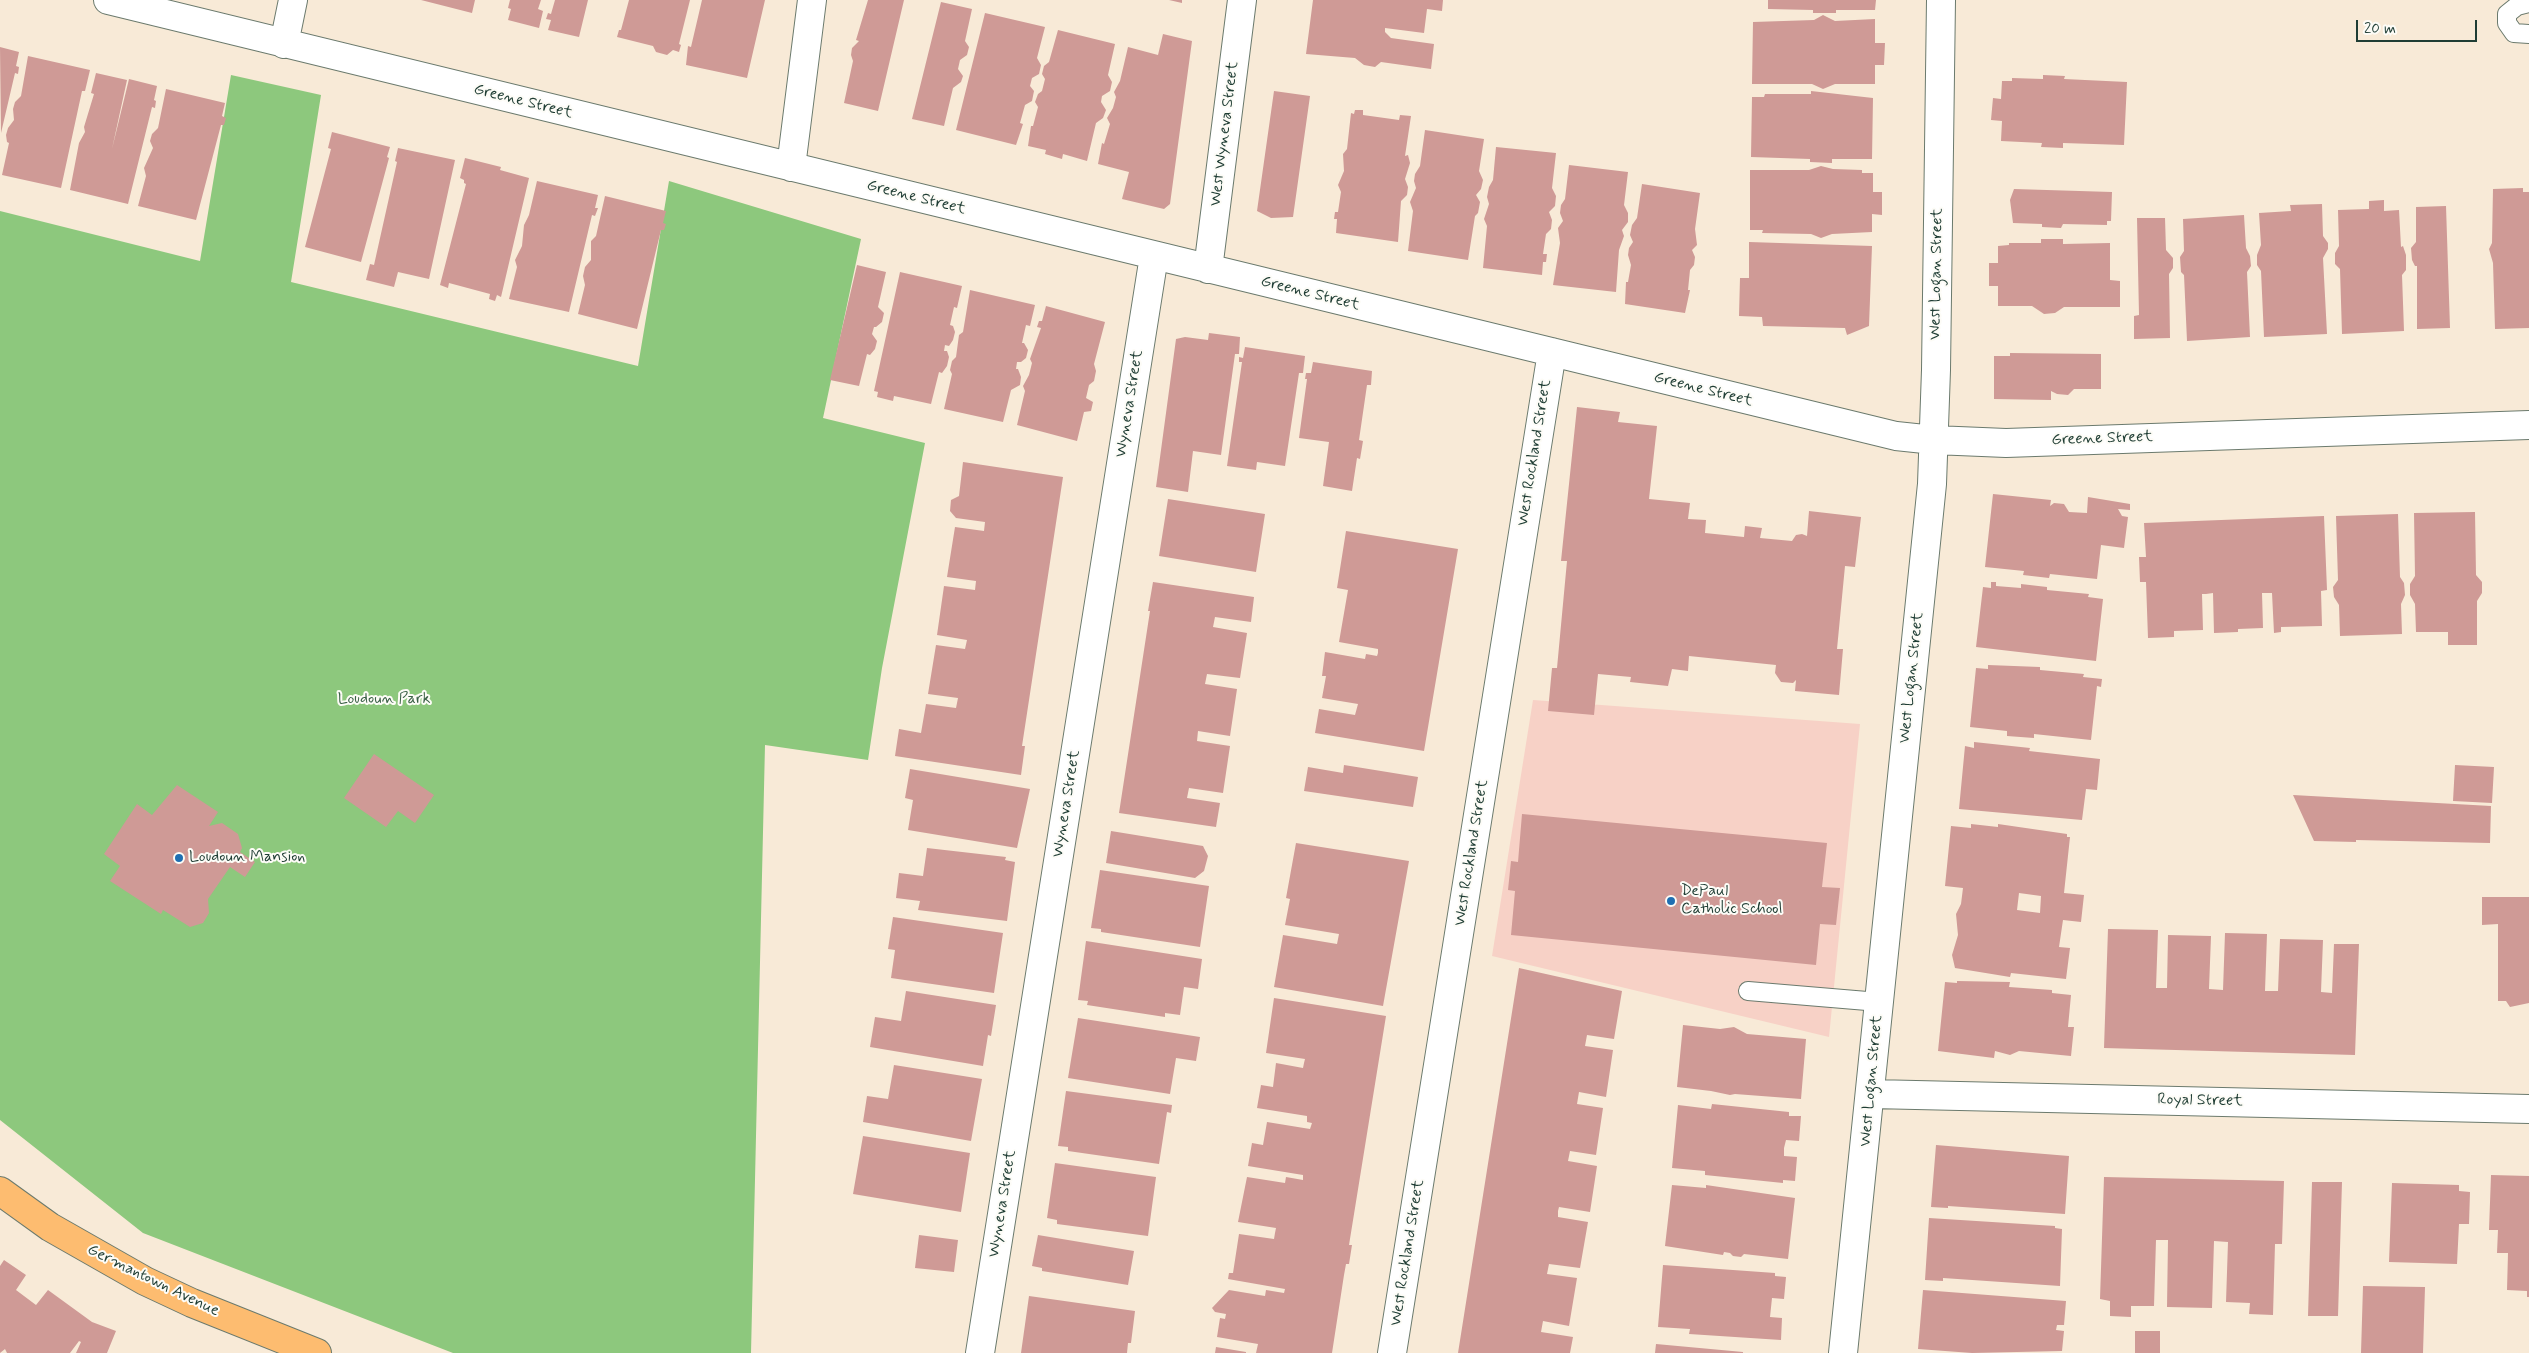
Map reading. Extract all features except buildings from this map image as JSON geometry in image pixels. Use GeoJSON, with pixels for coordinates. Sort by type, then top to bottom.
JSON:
{"type":"FeatureCollection","features":[{"type":"Feature","properties":{"kind":"main road","name":"Germantown Avenue"},"geometry":{"type":"LineString","coordinates":[[0,1192],[50,1227],[146,1281],[192,1303],[317,1353]]}},
{"type":"Feature","properties":{"kind":"street","name":"Greene Street"},"geometry":{"type":"LineString","coordinates":[[108,0],[1863,429],[1934,440],[2016,442],[2529,425]]}},
{"type":"Feature","properties":{"kind":"street"},"geometry":{"type":"LineString","coordinates":[[284,44],[293,0]]}},
{"type":"Feature","properties":{"kind":"street"},"geometry":{"type":"LineString","coordinates":[[791,167],[812,0]]}},
{"type":"Feature","properties":{"kind":"street","name":"West Wyneva Street"},"geometry":{"type":"LineString","coordinates":[[1208,269],[1242,0]]}},
{"type":"Feature","properties":{"kind":"street","name":"West Logan Street"},"geometry":{"type":"LineString","coordinates":[[1844,1353],[1872,1094],[1879,1002],[1932,484],[1941,0]]}},
{"type":"Feature","properties":{"kind":"street","name":"Wyneva Street"},"geometry":{"type":"LineString","coordinates":[[980,1353],[1154,256]]}},
{"type":"Feature","properties":{"kind":"street","name":"West Rockland Street"},"geometry":{"type":"LineString","coordinates":[[1392,1353],[1552,352]]}},
{"type":"Feature","properties":{"kind":"street","name":"Royal Street"},"geometry":{"type":"LineString","coordinates":[[1872,1094],[2529,1109]]}},
{"type":"Feature","properties":{"kind":"lane"},"geometry":{"type":"LineString","coordinates":[[2529,3],[2517,6],[2507,14],[2507,23],[2514,33],[2529,34]]}},
{"type":"Feature","properties":{"kind":"lane"},"geometry":{"type":"LineString","coordinates":[[1748,991],[1879,1002]]}},
{"type":"Feature","properties":{"kind":"shaded area","name":"DePaul Catholic School"},"geometry":{"type":"Polygon","coordinates":[[[1533,700],[1860,724],[1829,1037],[1492,956],[1533,700]]]}},
{"type":"Feature","properties":{"kind":"green space","name":"Loudoun Park"},"geometry":{"type":"Polygon","coordinates":[[[231,75],[321,95],[291,282],[638,366],[669,181],[861,239],[823,418],[925,443],[882,668],[868,760],[765,745],[751,1353],[453,1353],[143,1233],[0,1120],[0,211],[200,261],[231,75]]]}},
{"type":"Feature","properties":{"kind":"place","name":"Loudoun Mansion"},"geometry":{"type":"Point","coordinates":[179,858]}},
{"type":"Feature","properties":{"kind":"place","name":"DePaul Catholic School"},"geometry":{"type":"Point","coordinates":[1671,901]}}]}
